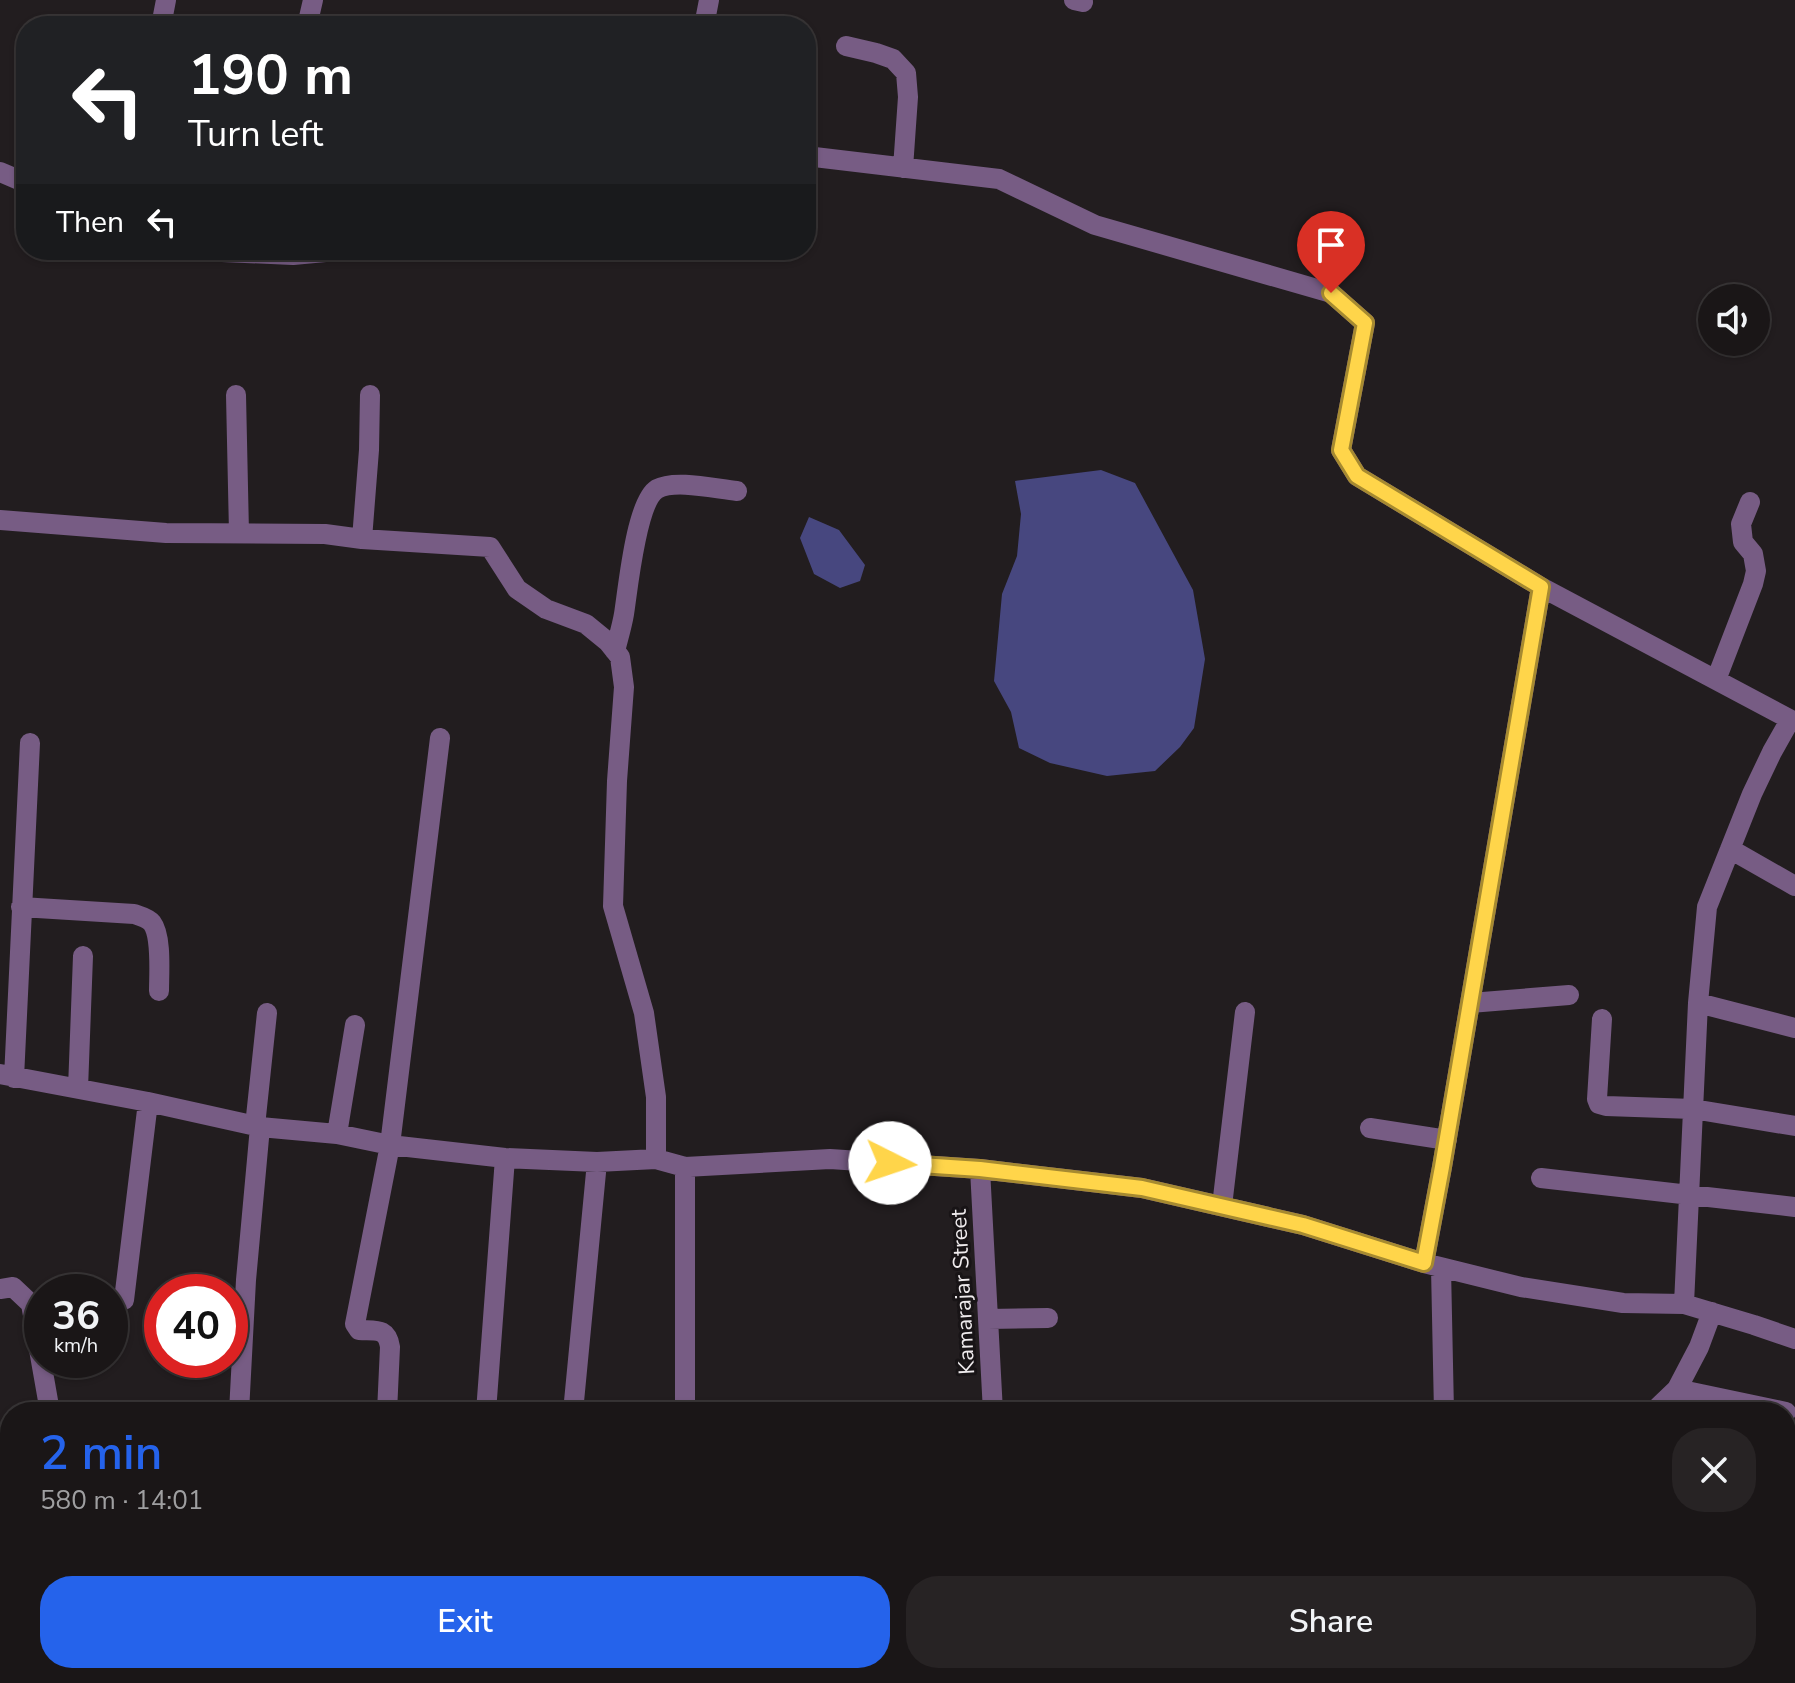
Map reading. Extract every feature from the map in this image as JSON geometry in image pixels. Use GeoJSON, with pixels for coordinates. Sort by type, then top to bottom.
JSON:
{"type":"FeatureCollection","features":[{"type":"Feature","properties":{"kind":"street"},"geometry":{"type":"LineString","coordinates":[[846,46],[893,59],[906,73],[908,97],[903,168]]}},
{"type":"Feature","properties":{"kind":"street"},"geometry":{"type":"LineString","coordinates":[[816,157],[999,179],[1095,225],[1331,293],[1365,323],[1341,450],[1357,476],[1541,587],[1793,721],[1772,752],[1752,794],[1707,907],[1698,1003],[1684,1304]]}},
{"type":"Feature","properties":{"kind":"street"},"geometry":{"type":"LineString","coordinates":[[236,395],[239,533]]}},
{"type":"Feature","properties":{"kind":"street"},"geometry":{"type":"LineString","coordinates":[[362,539],[370,395]]}},
{"type":"Feature","properties":{"kind":"street"},"geometry":{"type":"LineString","coordinates":[[615,651],[645,503],[655,490],[674,484],[737,491]]}},
{"type":"Feature","properties":{"kind":"street"},"geometry":{"type":"LineString","coordinates":[[1716,680],[1756,571],[1753,554],[1743,542],[1741,524],[1750,502]]}},
{"type":"Feature","properties":{"kind":"street"},"geometry":{"type":"LineString","coordinates":[[0,520],[166,533],[325,534],[490,547],[517,589],[546,609],[586,624],[608,642],[620,657],[624,687],[613,906],[644,1013],[656,1097],[656,1159]]}},
{"type":"Feature","properties":{"kind":"street"},"geometry":{"type":"LineString","coordinates":[[1443,1402],[1432,1266],[1447,1140],[1541,587]]}},
{"type":"Feature","properties":{"kind":"street"},"geometry":{"type":"LineString","coordinates":[[387,1402],[388,1337],[383,1332],[359,1330],[355,1324],[390,1145],[440,738]]}},
{"type":"Feature","properties":{"kind":"street"},"geometry":{"type":"LineString","coordinates":[[30,743],[7,1076],[257,1126],[505,1158],[597,1162],[656,1159],[685,1167],[830,1159],[980,1169],[1142,1188],[1303,1225],[1432,1266],[1521,1287],[1623,1303],[1684,1304],[1795,1339]]}},
{"type":"Feature","properties":{"kind":"street"},"geometry":{"type":"LineString","coordinates":[[1730,849],[1795,886]]}},
{"type":"Feature","properties":{"kind":"street"},"geometry":{"type":"LineString","coordinates":[[21,907],[134,914],[145,918],[153,924],[157,940],[159,991]]}},
{"type":"Feature","properties":{"kind":"street"},"geometry":{"type":"LineString","coordinates":[[78,1089],[83,956]]}},
{"type":"Feature","properties":{"kind":"street"},"geometry":{"type":"LineString","coordinates":[[1470,1003],[1569,995]]}},
{"type":"Feature","properties":{"kind":"street"},"geometry":{"type":"LineString","coordinates":[[1698,1003],[1795,1028]]}},
{"type":"Feature","properties":{"kind":"street"},"geometry":{"type":"LineString","coordinates":[[1222,1206],[1245,1012]]}},
{"type":"Feature","properties":{"kind":"street"},"geometry":{"type":"LineString","coordinates":[[240,1402],[267,1013]]}},
{"type":"Feature","properties":{"kind":"street"},"geometry":{"type":"LineString","coordinates":[[1602,1019],[1599,1104],[1693,1109],[1795,1126]]}},
{"type":"Feature","properties":{"kind":"street"},"geometry":{"type":"LineString","coordinates":[[337,1134],[355,1025]]}},
{"type":"Feature","properties":{"kind":"street"},"geometry":{"type":"LineString","coordinates":[[127,1274],[148,1102]]}},
{"type":"Feature","properties":{"kind":"street"},"geometry":{"type":"LineString","coordinates":[[1370,1128],[1447,1140]]}},
{"type":"Feature","properties":{"kind":"street"},"geometry":{"type":"LineString","coordinates":[[487,1402],[505,1158]]}},
{"type":"Feature","properties":{"kind":"street"},"geometry":{"type":"LineString","coordinates":[[574,1402],[597,1162]]}},
{"type":"Feature","properties":{"kind":"street"},"geometry":{"type":"LineString","coordinates":[[685,1167],[685,1402]]}},
{"type":"Feature","properties":{"kind":"street","name":"Kamarajar Street"},"geometry":{"type":"LineString","coordinates":[[980,1169],[992,1402]]}},
{"type":"Feature","properties":{"kind":"street"},"geometry":{"type":"LineString","coordinates":[[1541,1178],[1795,1207]]}},
{"type":"Feature","properties":{"kind":"street"},"geometry":{"type":"LineString","coordinates":[[0,1289],[13,1287],[31,1304],[48,1402]]}},
{"type":"Feature","properties":{"kind":"street"},"geometry":{"type":"LineString","coordinates":[[1663,1402],[1677,1389],[1699,1347],[1712,1312]]}},
{"type":"Feature","properties":{"kind":"street"},"geometry":{"type":"LineString","coordinates":[[988,1319],[1048,1318]]}},
{"type":"Feature","properties":{"kind":"street"},"geometry":{"type":"LineString","coordinates":[[1677,1389],[1739,1402]]}},
{"type":"Feature","properties":{"kind":"shaded area"},"geometry":{"type":"Polygon","coordinates":[[[1101,470],[1135,483],[1193,590],[1205,659],[1194,728],[1180,747],[1155,771],[1107,776],[1050,763],[1019,748],[1011,712],[994,681],[1002,594],[1017,556],[1021,514],[1015,481],[1101,470]]]}},
{"type":"Feature","properties":{"kind":"shaded area"},"geometry":{"type":"Polygon","coordinates":[[[809,517],[839,530],[865,565],[860,581],[840,588],[814,574],[800,538],[809,517]]]}},
{"type":"Feature","properties":{"kind":"route"},"geometry":{"type":"LineString","coordinates":[[890,1163],[980,1169],[1142,1188],[1303,1225],[1424,1263],[1541,587],[1357,476],[1341,450],[1365,323],[1331,293]]}}]}
